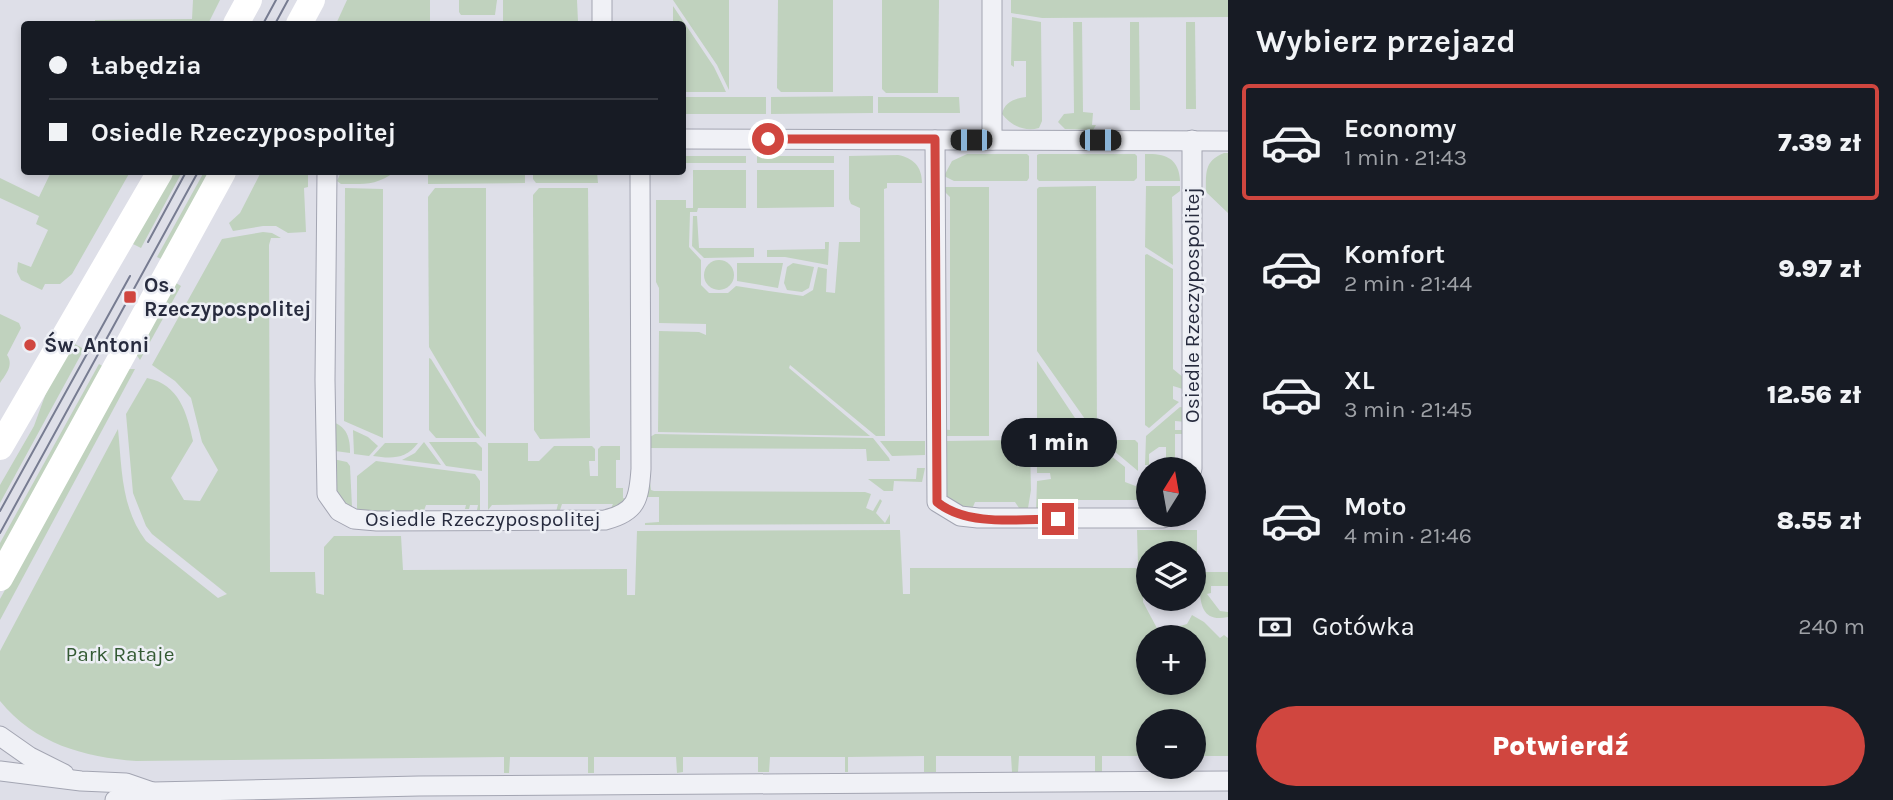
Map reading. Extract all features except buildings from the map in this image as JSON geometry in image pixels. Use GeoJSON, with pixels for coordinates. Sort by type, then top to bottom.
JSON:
{"type":"FeatureCollection","features":[{"type":"Feature","properties":{"kind":"main road"},"geometry":{"type":"LineString","coordinates":[[238,21],[249,0]]}},
{"type":"Feature","properties":{"kind":"main road"},"geometry":{"type":"LineString","coordinates":[[301,21],[312,0]]}},
{"type":"Feature","properties":{"kind":"main road"},"geometry":{"type":"LineString","coordinates":[[0,447],[158,175]]}},
{"type":"Feature","properties":{"kind":"main road"},"geometry":{"type":"LineString","coordinates":[[0,578],[221,175]]}},
{"type":"Feature","properties":{"kind":"street"},"geometry":{"type":"LineString","coordinates":[[602,0],[602,21]]}},
{"type":"Feature","properties":{"kind":"street"},"geometry":{"type":"LineString","coordinates":[[992,0],[992,140]]}},
{"type":"Feature","properties":{"kind":"street"},"geometry":{"type":"LineString","coordinates":[[686,139],[1228,141]]}},
{"type":"Feature","properties":{"kind":"street"},"geometry":{"type":"LineString","coordinates":[[935,139],[937,502],[960,516],[978,518],[1136,518]]}},
{"type":"Feature","properties":{"kind":"street","name":"Osiedle Rzeczypospolitej"},"geometry":{"type":"LineString","coordinates":[[1192,140],[1192,457]]}},
{"type":"Feature","properties":{"kind":"street","name":"Osiedle Rzeczypospolitej"},"geometry":{"type":"LineString","coordinates":[[327,175],[327,494],[339,511],[354,519],[377,521],[605,520],[627,512],[634,504],[640,492],[640,175]]}},
{"type":"Feature","properties":{"kind":"street"},"geometry":{"type":"LineString","coordinates":[[0,736],[30,757],[81,781]]}},
{"type":"Feature","properties":{"kind":"street"},"geometry":{"type":"LineString","coordinates":[[0,771],[81,781],[126,783],[153,792]]}},
{"type":"Feature","properties":{"kind":"street"},"geometry":{"type":"LineString","coordinates":[[115,800],[153,792],[967,791],[1228,781]]}},
{"type":"Feature","properties":{"kind":"green space"},"geometry":{"type":"Polygon","coordinates":[[[193,0],[220,0],[210,21],[95,21],[95,20],[192,19],[193,0]]]}},
{"type":"Feature","properties":{"kind":"green space"},"geometry":{"type":"Polygon","coordinates":[[[347,0],[430,0],[430,21],[337,21],[347,0]]]}},
{"type":"Feature","properties":{"kind":"green space"},"geometry":{"type":"Polygon","coordinates":[[[459,0],[497,0],[495,15],[461,15],[459,0]]]}},
{"type":"Feature","properties":{"kind":"green space"},"geometry":{"type":"Polygon","coordinates":[[[503,0],[577,0],[578,21],[503,21],[503,0]]]}},
{"type":"Feature","properties":{"kind":"green space"},"geometry":{"type":"Polygon","coordinates":[[[673,0],[729,0],[729,90],[717,65],[673,0]]]}},
{"type":"Feature","properties":{"kind":"green space"},"geometry":{"type":"Polygon","coordinates":[[[778,0],[833,0],[833,92],[781,92],[777,88],[778,0]]]}},
{"type":"Feature","properties":{"kind":"green space"},"geometry":{"type":"Polygon","coordinates":[[[882,0],[939,0],[938,93],[886,93],[882,89],[882,0]]]}},
{"type":"Feature","properties":{"kind":"green space"},"geometry":{"type":"Polygon","coordinates":[[[1011,0],[1228,0],[1228,17],[1042,18],[1011,13],[1011,0]]]}},
{"type":"Feature","properties":{"kind":"green space"},"geometry":{"type":"Polygon","coordinates":[[[673,6],[683,21],[673,21],[673,6]]]}},
{"type":"Feature","properties":{"kind":"green space"},"geometry":{"type":"Polygon","coordinates":[[[1012,17],[1041,22],[1042,121],[1039,128],[1019,127],[1002,114],[1008,104],[1026,97],[1026,61],[1014,61],[1014,67],[1011,65],[1012,17]]]}},
{"type":"Feature","properties":{"kind":"green space"},"geometry":{"type":"Polygon","coordinates":[[[1073,22],[1082,22],[1083,112],[1093,113],[1092,125],[1096,125],[1093,130],[1065,129],[1058,122],[1064,114],[1074,113],[1073,22]]]}},
{"type":"Feature","properties":{"kind":"green space"},"geometry":{"type":"Polygon","coordinates":[[[1130,22],[1139,22],[1140,110],[1130,110],[1130,22]]]}},
{"type":"Feature","properties":{"kind":"green space"},"geometry":{"type":"Polygon","coordinates":[[[1186,22],[1195,22],[1196,109],[1186,109],[1186,22]]]}},
{"type":"Feature","properties":{"kind":"green space"},"geometry":{"type":"Polygon","coordinates":[[[686,25],[714,67],[726,92],[686,92],[686,25]]]}},
{"type":"Feature","properties":{"kind":"green space"},"geometry":{"type":"Polygon","coordinates":[[[873,96],[873,113],[771,114],[771,97],[873,96]]]}},
{"type":"Feature","properties":{"kind":"green space"},"geometry":{"type":"Polygon","coordinates":[[[686,97],[766,97],[766,114],[686,114],[686,97]]]}},
{"type":"Feature","properties":{"kind":"green space"},"geometry":{"type":"Polygon","coordinates":[[[878,97],[959,97],[960,113],[878,113],[878,97]]]}},
{"type":"Feature","properties":{"kind":"green space"},"geometry":{"type":"Polygon","coordinates":[[[1228,153],[1228,213],[1206,192],[1208,168],[1217,156],[1228,153]]]}},
{"type":"Feature","properties":{"kind":"green space"},"geometry":{"type":"Polygon","coordinates":[[[967,154],[1027,154],[1029,178],[1027,181],[954,181],[944,176],[952,161],[967,154]]]}},
{"type":"Feature","properties":{"kind":"green space"},"geometry":{"type":"Polygon","coordinates":[[[1039,154],[1135,154],[1137,178],[1134,181],[1039,181],[1039,154]]]}},
{"type":"Feature","properties":{"kind":"green space"},"geometry":{"type":"Polygon","coordinates":[[[1145,154],[1170,158],[1177,167],[1180,181],[1145,181],[1145,154]]]}},
{"type":"Feature","properties":{"kind":"green space"},"geometry":{"type":"Polygon","coordinates":[[[898,155],[916,164],[922,183],[887,183],[887,188],[884,189],[885,436],[876,436],[790,365],[789,368],[870,436],[658,432],[659,331],[699,332],[706,335],[706,324],[659,323],[656,200],[686,200],[686,208],[693,208],[693,170],[746,170],[746,208],[698,208],[697,212],[690,212],[689,247],[701,260],[701,285],[709,293],[728,293],[736,286],[803,296],[813,290],[818,267],[827,269],[826,292],[835,293],[839,242],[860,242],[860,208],[851,204],[849,199],[849,156],[898,155]]]}},
{"type":"Feature","properties":{"kind":"green space"},"geometry":{"type":"Polygon","coordinates":[[[686,156],[746,156],[746,163],[686,163],[686,156]]]}},
{"type":"Feature","properties":{"kind":"green space"},"geometry":{"type":"Polygon","coordinates":[[[757,156],[834,156],[834,163],[757,163],[757,156]]]}},
{"type":"Feature","properties":{"kind":"green space"},"geometry":{"type":"Polygon","coordinates":[[[757,170],[834,170],[834,207],[757,208],[757,170]]]}},
{"type":"Feature","properties":{"kind":"green space"},"geometry":{"type":"Polygon","coordinates":[[[50,175],[128,175],[72,274],[60,284],[45,284],[42,290],[21,280],[17,272],[18,262],[31,267],[48,230],[36,224],[39,216],[0,198],[0,178],[39,197],[50,175]]]}},
{"type":"Feature","properties":{"kind":"green space"},"geometry":{"type":"Polygon","coordinates":[[[170,175],[180,175],[141,248],[131,243],[170,175]]]}},
{"type":"Feature","properties":{"kind":"green space"},"geometry":{"type":"Polygon","coordinates":[[[202,175],[209,175],[163,260],[157,257],[202,175]]]}},
{"type":"Feature","properties":{"kind":"green space"},"geometry":{"type":"Polygon","coordinates":[[[259,175],[308,175],[308,187],[304,188],[306,232],[288,233],[276,226],[233,231],[229,223],[240,213],[259,175]]]}},
{"type":"Feature","properties":{"kind":"green space"},"geometry":{"type":"Polygon","coordinates":[[[340,175],[390,175],[369,183],[341,184],[337,181],[340,175]]]}},
{"type":"Feature","properties":{"kind":"green space"},"geometry":{"type":"Polygon","coordinates":[[[428,175],[525,175],[525,183],[428,184],[428,175]]]}},
{"type":"Feature","properties":{"kind":"green space"},"geometry":{"type":"Polygon","coordinates":[[[533,175],[597,175],[598,183],[536,183],[533,175]]]}},
{"type":"Feature","properties":{"kind":"green space"},"geometry":{"type":"Polygon","coordinates":[[[1096,186],[1097,436],[1037,351],[1037,189],[1096,186]]]}},
{"type":"Feature","properties":{"kind":"green space"},"geometry":{"type":"Polygon","coordinates":[[[1146,186],[1180,186],[1180,191],[1172,197],[1173,265],[1145,247],[1146,186]]]}},
{"type":"Feature","properties":{"kind":"green space"},"geometry":{"type":"Polygon","coordinates":[[[940,187],[989,187],[989,436],[946,436],[940,429],[950,430],[950,197],[940,187]]]}},
{"type":"Feature","properties":{"kind":"green space"},"geometry":{"type":"Polygon","coordinates":[[[345,188],[383,189],[383,438],[344,421],[345,188]]]}},
{"type":"Feature","properties":{"kind":"green space"},"geometry":{"type":"Polygon","coordinates":[[[435,188],[486,188],[486,437],[476,426],[429,347],[428,197],[435,188]]]}},
{"type":"Feature","properties":{"kind":"green space"},"geometry":{"type":"Polygon","coordinates":[[[539,188],[588,188],[590,438],[540,439],[534,430],[533,195],[539,188]]]}},
{"type":"Feature","properties":{"kind":"green space"},"geometry":{"type":"Polygon","coordinates":[[[693,216],[697,216],[699,248],[754,248],[754,257],[704,258],[692,246],[693,216]]]}},
{"type":"Feature","properties":{"kind":"green space","name":"Park Rataje"},"geometry":{"type":"Polygon","coordinates":[[[272,233],[281,238],[271,238],[269,245],[270,572],[315,572],[316,593],[324,595],[324,547],[334,536],[401,536],[403,570],[627,569],[627,595],[635,595],[637,531],[900,530],[903,594],[910,594],[910,568],[1136,568],[1136,611],[1148,611],[1155,625],[1136,625],[1136,695],[1206,695],[1206,625],[1184,625],[1192,615],[1204,622],[1220,638],[1224,635],[1228,638],[1228,756],[1206,756],[1206,709],[1136,709],[1136,756],[1102,756],[1102,772],[1095,772],[1095,756],[1019,756],[1018,772],[1012,772],[1011,756],[936,756],[936,772],[924,772],[924,756],[848,757],[848,772],[845,772],[845,757],[770,757],[769,772],[758,772],[758,757],[683,757],[683,772],[677,773],[676,757],[594,757],[594,773],[588,773],[588,757],[510,757],[509,773],[504,773],[504,757],[136,761],[98,756],[62,746],[29,728],[0,701],[0,651],[118,429],[127,502],[146,541],[218,598],[227,594],[152,534],[133,493],[126,414],[147,378],[167,386],[174,393],[188,420],[193,441],[171,478],[184,500],[200,501],[218,470],[202,442],[191,398],[175,381],[152,365],[222,239],[272,233]]]}},
{"type":"Feature","properties":{"kind":"green space"},"geometry":{"type":"Polygon","coordinates":[[[825,242],[829,242],[828,265],[785,257],[767,257],[767,250],[825,249],[825,242]]]}},
{"type":"Feature","properties":{"kind":"green space"},"geometry":{"type":"Polygon","coordinates":[[[1147,254],[1173,269],[1173,369],[1184,378],[1186,390],[1173,386],[1173,399],[1179,402],[1149,428],[1145,425],[1147,254]]]}},
{"type":"Feature","properties":{"kind":"green space"},"geometry":{"type":"Polygon","coordinates":[[[719,260],[725,261],[733,269],[733,281],[725,289],[719,290],[713,289],[705,281],[704,275],[705,269],[713,261],[719,260]]]}},
{"type":"Feature","properties":{"kind":"green space"},"geometry":{"type":"Polygon","coordinates":[[[737,263],[783,263],[778,288],[737,281],[737,263]]]}},
{"type":"Feature","properties":{"kind":"green space"},"geometry":{"type":"Polygon","coordinates":[[[793,263],[814,267],[809,288],[802,292],[787,290],[784,283],[787,267],[793,263]]]}},
{"type":"Feature","properties":{"kind":"green space"},"geometry":{"type":"Polygon","coordinates":[[[176,283],[181,286],[140,360],[136,354],[176,283]]]}},
{"type":"Feature","properties":{"kind":"green space"},"geometry":{"type":"Polygon","coordinates":[[[0,314],[19,323],[21,328],[7,355],[9,366],[0,383],[0,314]]]}},
{"type":"Feature","properties":{"kind":"green space"},"geometry":{"type":"Polygon","coordinates":[[[73,343],[84,349],[0,503],[0,485],[34,426],[50,382],[73,343]]]}},
{"type":"Feature","properties":{"kind":"green space"},"geometry":{"type":"Polygon","coordinates":[[[429,358],[480,438],[436,438],[429,430],[429,358]]]}},
{"type":"Feature","properties":{"kind":"green space"},"geometry":{"type":"Polygon","coordinates":[[[1037,361],[1087,436],[1037,436],[1037,361]]]}},
{"type":"Feature","properties":{"kind":"green space"},"geometry":{"type":"Polygon","coordinates":[[[99,364],[104,367],[0,557],[0,543],[99,364]]]}},
{"type":"Feature","properties":{"kind":"green space"},"geometry":{"type":"Polygon","coordinates":[[[128,369],[135,369],[0,620],[0,599],[128,369]]]}},
{"type":"Feature","properties":{"kind":"green space"},"geometry":{"type":"Polygon","coordinates":[[[1180,407],[1186,408],[1187,422],[1175,421],[1175,430],[1186,430],[1186,434],[1175,434],[1175,457],[1166,457],[1166,447],[1159,447],[1149,454],[1149,457],[1145,457],[1146,436],[1180,407]]]}},
{"type":"Feature","properties":{"kind":"green space"},"geometry":{"type":"Polygon","coordinates":[[[331,421],[341,426],[346,433],[350,453],[335,451],[331,421]]]}},
{"type":"Feature","properties":{"kind":"green space"},"geometry":{"type":"Polygon","coordinates":[[[353,430],[368,437],[378,446],[369,456],[354,454],[353,430]]]}},
{"type":"Feature","properties":{"kind":"green space"},"geometry":{"type":"Polygon","coordinates":[[[655,434],[873,438],[890,461],[867,461],[866,449],[645,448],[645,440],[655,434]]]}},
{"type":"Feature","properties":{"kind":"green space"},"geometry":{"type":"Polygon","coordinates":[[[1027,440],[1030,443],[1031,490],[1027,514],[1023,514],[1015,502],[975,502],[970,514],[944,496],[940,445],[946,441],[1027,440]]]}},
{"type":"Feature","properties":{"kind":"green space"},"geometry":{"type":"Polygon","coordinates":[[[1040,440],[1091,440],[1125,467],[1125,482],[1136,486],[1136,500],[1043,500],[1036,514],[1037,481],[1051,479],[1050,473],[1037,473],[1037,443],[1040,440]]]}},
{"type":"Feature","properties":{"kind":"green space"},"geometry":{"type":"Polygon","coordinates":[[[1101,440],[1135,440],[1138,443],[1136,469],[1101,440]]]}},
{"type":"Feature","properties":{"kind":"green space"},"geometry":{"type":"Polygon","coordinates":[[[880,441],[925,441],[925,455],[892,456],[880,441]]]}},
{"type":"Feature","properties":{"kind":"green space"},"geometry":{"type":"Polygon","coordinates":[[[424,442],[441,465],[402,460],[415,453],[424,442]]]}},
{"type":"Feature","properties":{"kind":"green space"},"geometry":{"type":"Polygon","coordinates":[[[429,442],[476,442],[482,448],[482,471],[446,466],[429,442]]]}},
{"type":"Feature","properties":{"kind":"green space"},"geometry":{"type":"Polygon","coordinates":[[[385,443],[418,443],[409,452],[398,457],[373,456],[385,443]]]}},
{"type":"Feature","properties":{"kind":"green space"},"geometry":{"type":"Polygon","coordinates":[[[488,443],[528,443],[528,461],[539,461],[554,446],[592,446],[595,449],[595,461],[589,461],[590,476],[598,476],[598,449],[601,446],[620,446],[620,460],[616,460],[616,488],[623,488],[623,498],[626,499],[608,514],[613,504],[562,504],[558,516],[555,516],[558,504],[492,505],[488,510],[488,443]]]}},
{"type":"Feature","properties":{"kind":"green space"},"geometry":{"type":"Polygon","coordinates":[[[333,459],[347,462],[350,466],[352,507],[344,504],[333,492],[333,459]]]}},
{"type":"Feature","properties":{"kind":"green space"},"geometry":{"type":"Polygon","coordinates":[[[376,461],[475,474],[480,481],[480,510],[477,510],[478,505],[470,505],[469,509],[465,509],[466,505],[426,505],[422,516],[357,510],[357,476],[376,461]]]}},
{"type":"Feature","properties":{"kind":"green space"},"geometry":{"type":"Polygon","coordinates":[[[917,468],[925,468],[922,482],[894,481],[893,491],[884,491],[868,479],[916,479],[917,468]]]}},
{"type":"Feature","properties":{"kind":"green space"},"geometry":{"type":"Polygon","coordinates":[[[650,482],[651,490],[654,491],[865,492],[871,494],[866,508],[873,511],[880,499],[882,501],[876,513],[885,523],[890,514],[890,524],[645,525],[659,522],[659,497],[645,497],[650,482]]]}},
{"type":"Feature","properties":{"kind":"green space"},"geometry":{"type":"Polygon","coordinates":[[[1137,530],[1197,530],[1197,541],[1137,541],[1137,530]]]}},
{"type":"Feature","properties":{"kind":"green space"},"geometry":{"type":"Polygon","coordinates":[[[1206,572],[1228,572],[1228,586],[1211,586],[1211,593],[1207,594],[1220,611],[1228,612],[1228,617],[1214,618],[1206,612],[1206,572]]]}},
{"type":"Feature","properties":{"kind":"tram line"},"geometry":{"type":"LineString","coordinates":[[265,21],[276,0]]}},
{"type":"Feature","properties":{"kind":"tram line"},"geometry":{"type":"LineString","coordinates":[[277,21],[288,0]]}},
{"type":"Feature","properties":{"kind":"tram line"},"geometry":{"type":"LineString","coordinates":[[148,242],[184,175]]}},
{"type":"Feature","properties":{"kind":"tram line"},"geometry":{"type":"LineString","coordinates":[[0,533],[196,175]]}},
{"type":"Feature","properties":{"kind":"tram line"},"geometry":{"type":"LineString","coordinates":[[0,511],[130,276]]}},
{"type":"Feature","properties":{"kind":"place","name":"Os. Rzeczypospolitej"},"geometry":{"type":"Point","coordinates":[130,297]}},
{"type":"Feature","properties":{"kind":"place","name":"Św. Antoni"},"geometry":{"type":"Point","coordinates":[30,345]}},
{"type":"Feature","properties":{"kind":"route"},"geometry":{"type":"LineString","coordinates":[[768,139],[935,139],[937,502],[960,516],[1058,519]]}}]}
